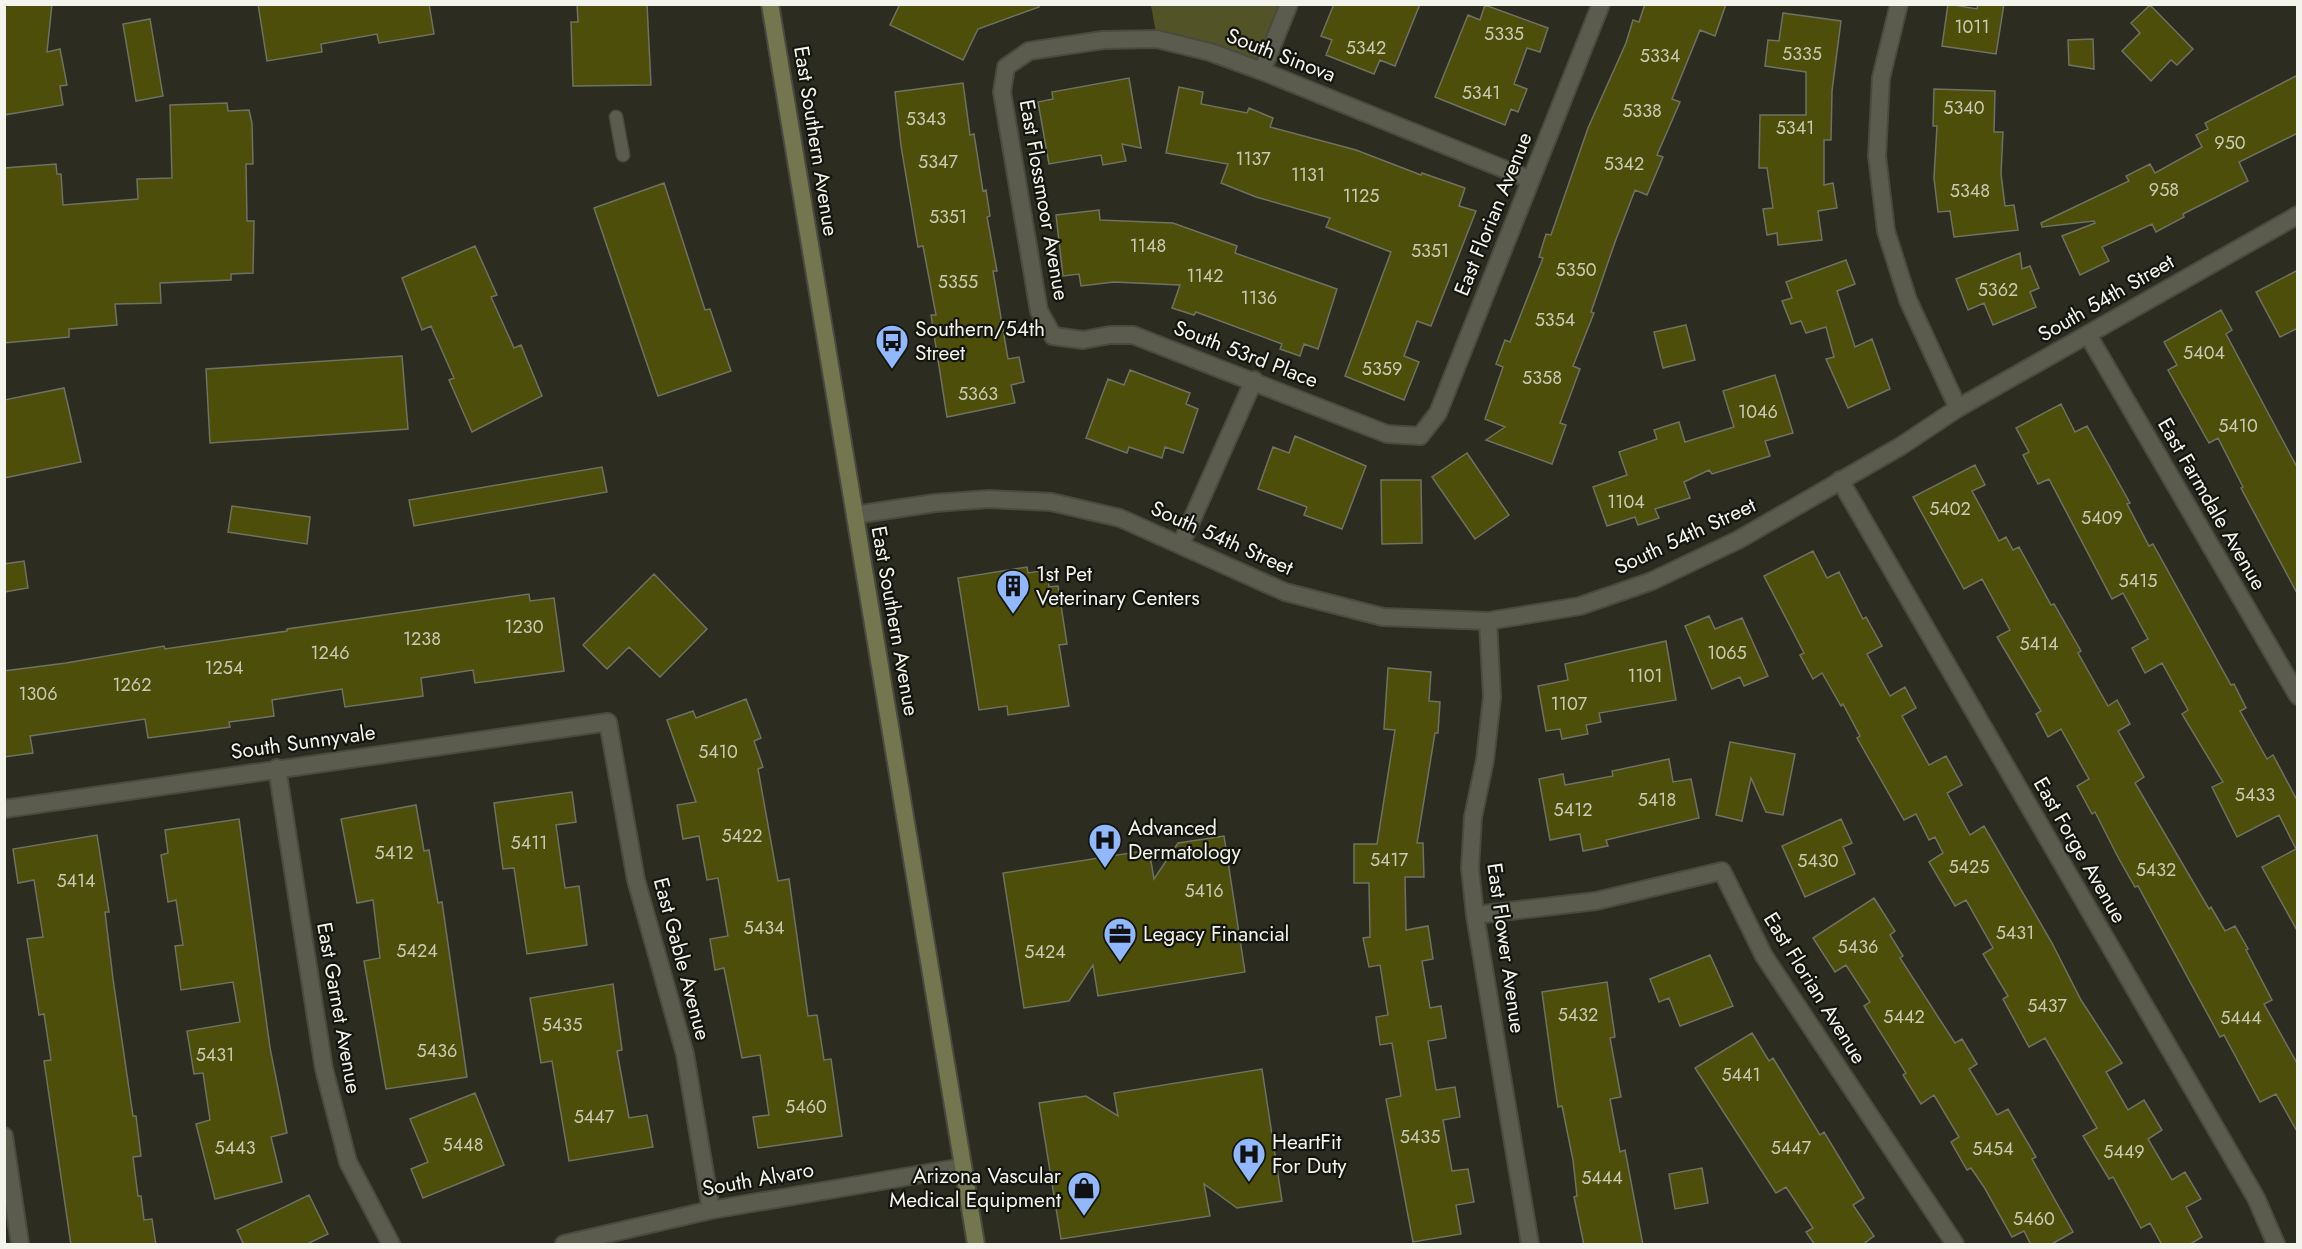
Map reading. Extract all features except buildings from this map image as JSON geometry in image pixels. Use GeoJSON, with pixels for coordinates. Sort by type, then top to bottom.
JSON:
{"type":"FeatureCollection","features":[{"type":"Feature","properties":{"kind":"main road","name":"East Southern Avenue"},"geometry":{"type":"LineString","coordinates":[[770,4],[976,1245]]}},
{"type":"Feature","properties":{"kind":"street"},"geometry":{"type":"LineString","coordinates":[[1262,71],[1289,4]]}},
{"type":"Feature","properties":{"kind":"street","name":"East Florian Avenue"},"geometry":{"type":"LineString","coordinates":[[1420,436],[1438,413],[1601,4]]}},
{"type":"Feature","properties":{"kind":"street"},"geometry":{"type":"LineString","coordinates":[[1899,4],[1881,78],[1877,156],[1886,231],[1908,300],[1958,408]]}},
{"type":"Feature","properties":{"kind":"street","name":"South Sinova"},"geometry":{"type":"LineString","coordinates":[[1006,68],[1029,51],[1103,40],[1157,39],[1210,52],[1262,71],[1531,180]]}},
{"type":"Feature","properties":{"kind":"street","name":"East Flossmoor Avenue"},"geometry":{"type":"LineString","coordinates":[[1006,68],[1002,92],[1039,311],[1053,336]]}},
{"type":"Feature","properties":{"kind":"street","name":"South 54th Street"},"geometry":{"type":"LineString","coordinates":[[855,515],[935,503],[989,500],[1051,502],[1120,518],[1285,592],[1383,617],[1488,621],[1580,606],[1652,581],[1738,540],[1901,446],[1958,408],[2298,215]]}},
{"type":"Feature","properties":{"kind":"street","name":"South 53rd Place"},"geometry":{"type":"LineString","coordinates":[[1053,336],[1083,340],[1110,334],[1132,335],[1254,380],[1387,434],[1420,436]]}},
{"type":"Feature","properties":{"kind":"street","name":"East Farmdale Avenue"},"geometry":{"type":"LineString","coordinates":[[2088,334],[2298,696]]}},
{"type":"Feature","properties":{"kind":"street"},"geometry":{"type":"LineString","coordinates":[[1181,544],[1254,380]]}},
{"type":"Feature","properties":{"kind":"street","name":"East Forge Avenue"},"geometry":{"type":"LineString","coordinates":[[1840,480],[2256,1198],[2276,1245]]}},
{"type":"Feature","properties":{"kind":"street","name":"East Flower Avenue"},"geometry":{"type":"LineString","coordinates":[[1488,621],[1492,697],[1485,760],[1473,817],[1470,868],[1475,915],[1530,1245]]}},
{"type":"Feature","properties":{"kind":"street","name":"South Sunnyvale"},"geometry":{"type":"LineString","coordinates":[[4,809],[608,722]]}},
{"type":"Feature","properties":{"kind":"street","name":"East Gable Avenue"},"geometry":{"type":"LineString","coordinates":[[608,722],[636,880],[685,1054],[711,1210]]}},
{"type":"Feature","properties":{"kind":"street","name":"East Garnet Avenue"},"geometry":{"type":"LineString","coordinates":[[277,768],[324,1069],[348,1162],[392,1245]]}},
{"type":"Feature","properties":{"kind":"street","name":"East Florian Avenue"},"geometry":{"type":"LineString","coordinates":[[1475,915],[1596,901],[1722,871],[1764,956],[1955,1245]]}},
{"type":"Feature","properties":{"kind":"street"},"geometry":{"type":"LineString","coordinates":[[4,1136],[20,1245]]}},
{"type":"Feature","properties":{"kind":"street","name":"South Alvaro"},"geometry":{"type":"LineString","coordinates":[[571,1243],[711,1210],[963,1167]]}},
{"type":"Feature","properties":{"kind":"lane"},"geometry":{"type":"LineString","coordinates":[[616,117],[622,155]]}},
{"type":"Feature","properties":{"kind":"green space"},"geometry":{"type":"Polygon","coordinates":[[[1151,5],[1289,5],[1262,71],[1157,39],[1151,5]]]}},
{"type":"Feature","properties":{"kind":"place","name":"Southern/54th Street"},"geometry":{"type":"Point","coordinates":[892,370]}},
{"type":"Feature","properties":{"kind":"place","name":"1st Pet Veterinary Centers"},"geometry":{"type":"Point","coordinates":[1013,615]}},
{"type":"Feature","properties":{"kind":"place","name":"Advanced Dermatology"},"geometry":{"type":"Point","coordinates":[1105,869]}},
{"type":"Feature","properties":{"kind":"place","name":"Legacy Financial"},"geometry":{"type":"Point","coordinates":[1120,963]}},
{"type":"Feature","properties":{"kind":"place","name":"HeartFit For Duty"},"geometry":{"type":"Point","coordinates":[1249,1183]}},
{"type":"Feature","properties":{"kind":"place","name":"Arizona Vascular Medical Equipment"},"geometry":{"type":"Point","coordinates":[1084,1217]}}]}
